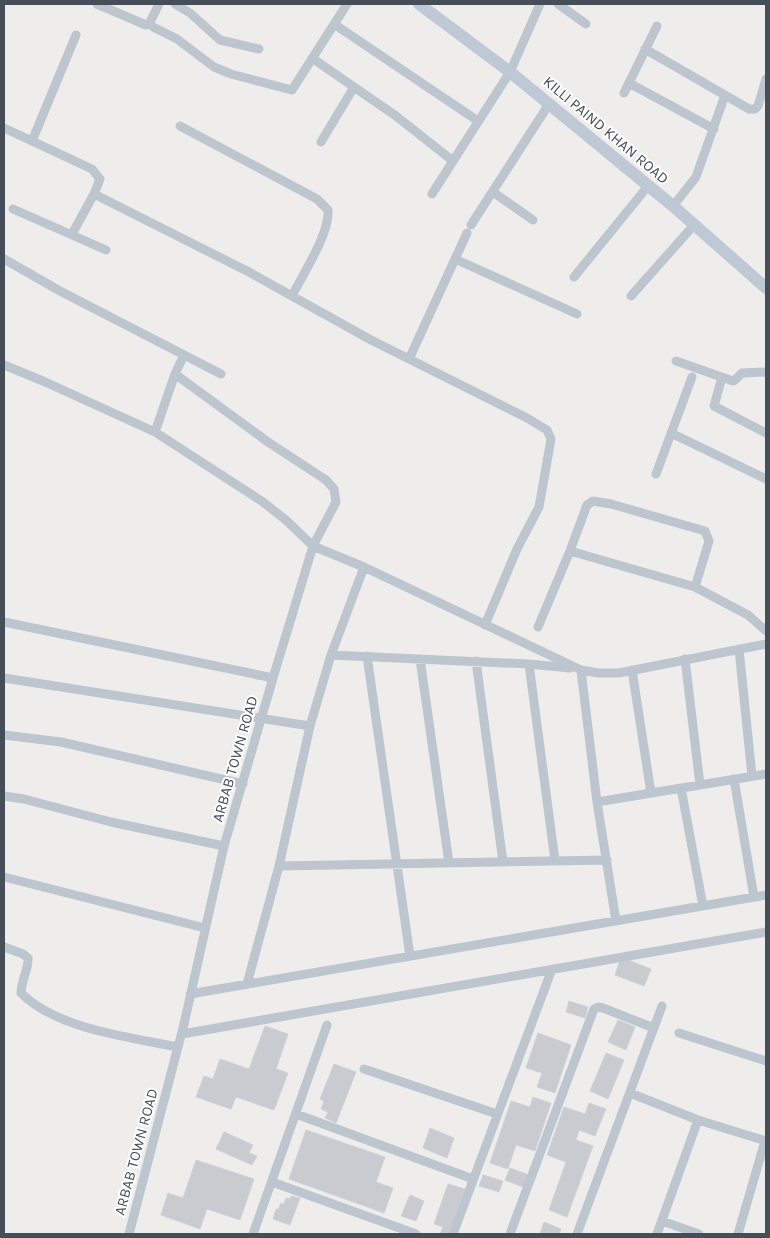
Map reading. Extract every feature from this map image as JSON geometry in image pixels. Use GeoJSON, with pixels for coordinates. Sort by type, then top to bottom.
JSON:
{"type":"FeatureCollection","features":[{"type":"Feature","properties":{"kind":"street"},"geometry":{"type":"LineString","coordinates":[[100,4],[146,25],[149,24],[159,4]]}},
{"type":"Feature","properties":{"kind":"street"},"geometry":{"type":"LineString","coordinates":[[175,4],[190,13],[220,40],[259,49]]}},
{"type":"Feature","properties":{"kind":"street"},"geometry":{"type":"LineString","coordinates":[[153,27],[177,40],[214,67],[292,90],[347,4]]}},
{"type":"Feature","properties":{"kind":"street","name":"KILLI PAIND KHAN ROAD"},"geometry":{"type":"LineString","coordinates":[[419,4],[510,72],[673,206],[766,288]]}},
{"type":"Feature","properties":{"kind":"street"},"geometry":{"type":"LineString","coordinates":[[432,194],[510,72],[540,4]]}},
{"type":"Feature","properties":{"kind":"street"},"geometry":{"type":"LineString","coordinates":[[558,4],[586,24]]}},
{"type":"Feature","properties":{"kind":"street"},"geometry":{"type":"LineString","coordinates":[[334,24],[478,121]]}},
{"type":"Feature","properties":{"kind":"street"},"geometry":{"type":"LineString","coordinates":[[624,94],[656,26]]}},
{"type":"Feature","properties":{"kind":"street"},"geometry":{"type":"LineString","coordinates":[[32,141],[76,35]]}},
{"type":"Feature","properties":{"kind":"street"},"geometry":{"type":"LineString","coordinates":[[645,49],[750,109],[755,109],[766,79]]}},
{"type":"Feature","properties":{"kind":"street"},"geometry":{"type":"LineString","coordinates":[[312,58],[396,116],[453,161]]}},
{"type":"Feature","properties":{"kind":"street"},"geometry":{"type":"LineString","coordinates":[[629,83],[714,129]]}},
{"type":"Feature","properties":{"kind":"street"},"geometry":{"type":"LineString","coordinates":[[321,142],[354,87]]}},
{"type":"Feature","properties":{"kind":"street"},"geometry":{"type":"LineString","coordinates":[[673,206],[696,177],[725,95]]}},
{"type":"Feature","properties":{"kind":"street"},"geometry":{"type":"LineString","coordinates":[[409,359],[469,229],[549,104]]}},
{"type":"Feature","properties":{"kind":"street"},"geometry":{"type":"LineString","coordinates":[[180,126],[317,199],[328,210],[323,236],[292,296]]}},
{"type":"Feature","properties":{"kind":"street"},"geometry":{"type":"LineString","coordinates":[[4,128],[92,169],[100,179],[72,234]]}},
{"type":"Feature","properties":{"kind":"street"},"geometry":{"type":"LineString","coordinates":[[574,277],[648,186]]}},
{"type":"Feature","properties":{"kind":"street"},"geometry":{"type":"LineString","coordinates":[[493,192],[533,220]]}},
{"type":"Feature","properties":{"kind":"street"},"geometry":{"type":"LineString","coordinates":[[94,194],[249,272],[371,340],[527,418],[547,430],[551,439],[539,507],[518,549],[485,625]]}},
{"type":"Feature","properties":{"kind":"street"},"geometry":{"type":"LineString","coordinates":[[12,209],[106,250]]}},
{"type":"Feature","properties":{"kind":"street"},"geometry":{"type":"LineString","coordinates":[[631,296],[694,225]]}},
{"type":"Feature","properties":{"kind":"street"},"geometry":{"type":"LineString","coordinates":[[4,259],[60,291],[221,374]]}},
{"type":"Feature","properties":{"kind":"street"},"geometry":{"type":"LineString","coordinates":[[455,259],[577,314]]}},
{"type":"Feature","properties":{"kind":"street"},"geometry":{"type":"LineString","coordinates":[[155,432],[175,374],[184,355]]}},
{"type":"Feature","properties":{"kind":"street"},"geometry":{"type":"LineString","coordinates":[[676,361],[733,381],[742,373],[766,372]]}},
{"type":"Feature","properties":{"kind":"street"},"geometry":{"type":"LineString","coordinates":[[4,366],[43,381],[155,432],[263,502],[287,521],[313,546],[364,567],[579,669]]}},
{"type":"Feature","properties":{"kind":"street","name":"ARBAB TOWN ROAD"},"geometry":{"type":"LineString","coordinates":[[128,1234],[182,1034],[224,846],[313,546],[336,502],[334,489],[326,480],[268,442],[175,374]]}},
{"type":"Feature","properties":{"kind":"street"},"geometry":{"type":"LineString","coordinates":[[656,474],[692,377]]}},
{"type":"Feature","properties":{"kind":"street"},"geometry":{"type":"LineString","coordinates":[[722,377],[714,406],[766,433]]}},
{"type":"Feature","properties":{"kind":"street"},"geometry":{"type":"LineString","coordinates":[[671,434],[766,479]]}},
{"type":"Feature","properties":{"kind":"street"},"geometry":{"type":"LineString","coordinates":[[538,627],[587,506],[593,501],[620,506],[705,531],[709,541],[695,587]]}},
{"type":"Feature","properties":{"kind":"street"},"geometry":{"type":"LineString","coordinates":[[570,551],[695,587],[748,615],[766,630]]}},
{"type":"Feature","properties":{"kind":"street"},"geometry":{"type":"LineString","coordinates":[[247,984],[279,866],[310,726],[331,655],[364,567]]}},
{"type":"Feature","properties":{"kind":"street"},"geometry":{"type":"LineString","coordinates":[[4,622],[273,678]]}},
{"type":"Feature","properties":{"kind":"street"},"geometry":{"type":"LineString","coordinates":[[331,655],[529,664],[579,669],[598,673],[632,670],[766,644]]}},
{"type":"Feature","properties":{"kind":"street"},"geometry":{"type":"LineString","coordinates":[[739,649],[752,776]]}},
{"type":"Feature","properties":{"kind":"street"},"geometry":{"type":"LineString","coordinates":[[367,656],[410,956]]}},
{"type":"Feature","properties":{"kind":"street"},"geometry":{"type":"LineString","coordinates":[[420,659],[449,863]]}},
{"type":"Feature","properties":{"kind":"street"},"geometry":{"type":"LineString","coordinates":[[686,660],[700,785]]}},
{"type":"Feature","properties":{"kind":"street"},"geometry":{"type":"LineString","coordinates":[[476,661],[503,862]]}},
{"type":"Feature","properties":{"kind":"street"},"geometry":{"type":"LineString","coordinates":[[529,664],[555,861]]}},
{"type":"Feature","properties":{"kind":"street"},"geometry":{"type":"LineString","coordinates":[[579,669],[597,802],[616,921]]}},
{"type":"Feature","properties":{"kind":"street"},"geometry":{"type":"LineString","coordinates":[[632,670],[651,793]]}},
{"type":"Feature","properties":{"kind":"street"},"geometry":{"type":"LineString","coordinates":[[4,678],[310,726]]}},
{"type":"Feature","properties":{"kind":"street"},"geometry":{"type":"LineString","coordinates":[[4,735],[61,742],[243,784]]}},
{"type":"Feature","properties":{"kind":"street"},"geometry":{"type":"LineString","coordinates":[[597,802],[766,774]]}},
{"type":"Feature","properties":{"kind":"street"},"geometry":{"type":"LineString","coordinates":[[734,779],[754,897]]}},
{"type":"Feature","properties":{"kind":"street"},"geometry":{"type":"LineString","coordinates":[[681,788],[703,906]]}},
{"type":"Feature","properties":{"kind":"street"},"geometry":{"type":"LineString","coordinates":[[4,796],[24,798],[112,822],[224,846]]}},
{"type":"Feature","properties":{"kind":"street"},"geometry":{"type":"LineString","coordinates":[[279,866],[606,860]]}},
{"type":"Feature","properties":{"kind":"street"},"geometry":{"type":"LineString","coordinates":[[4,877],[205,928]]}},
{"type":"Feature","properties":{"kind":"street"},"geometry":{"type":"LineString","coordinates":[[190,994],[766,895]]}},
{"type":"Feature","properties":{"kind":"street"},"geometry":{"type":"LineString","coordinates":[[182,1034],[766,932]]}},
{"type":"Feature","properties":{"kind":"street"},"geometry":{"type":"LineString","coordinates":[[4,947],[23,954],[28,958],[28,964],[21,981],[21,993],[32,1004],[74,1023],[178,1048]]}},
{"type":"Feature","properties":{"kind":"street"},"geometry":{"type":"LineString","coordinates":[[453,1234],[552,969]]}},
{"type":"Feature","properties":{"kind":"street"},"geometry":{"type":"LineString","coordinates":[[577,1234],[662,1006]]}},
{"type":"Feature","properties":{"kind":"street"},"geometry":{"type":"LineString","coordinates":[[510,1234],[594,1010],[598,1007],[603,1008],[654,1028]]}},
{"type":"Feature","properties":{"kind":"street"},"geometry":{"type":"LineString","coordinates":[[253,1234],[327,1025]]}},
{"type":"Feature","properties":{"kind":"street"},"geometry":{"type":"LineString","coordinates":[[678,1033],[766,1061]]}},
{"type":"Feature","properties":{"kind":"street"},"geometry":{"type":"LineString","coordinates":[[364,1068],[497,1114]]}},
{"type":"Feature","properties":{"kind":"street"},"geometry":{"type":"LineString","coordinates":[[630,1093],[698,1120],[766,1141],[738,1234]]}},
{"type":"Feature","properties":{"kind":"street"},"geometry":{"type":"LineString","coordinates":[[296,1114],[473,1179]]}},
{"type":"Feature","properties":{"kind":"street"},"geometry":{"type":"LineString","coordinates":[[657,1234],[698,1120]]}},
{"type":"Feature","properties":{"kind":"street"},"geometry":{"type":"LineString","coordinates":[[272,1182],[416,1234]]}},
{"type":"Feature","properties":{"kind":"street"},"geometry":{"type":"LineString","coordinates":[[662,1221],[699,1234]]}},
{"type":"Feature","properties":{"kind":"building"},"geometry":{"type":"Polygon","coordinates":[[[621,957],[651,969],[644,986],[615,975],[621,957]]]}},
{"type":"Feature","properties":{"kind":"building"},"geometry":{"type":"Polygon","coordinates":[[[569,1001],[588,1007],[585,1018],[566,1012],[569,1001]]]}},
{"type":"Feature","properties":{"kind":"building"},"geometry":{"type":"Polygon","coordinates":[[[618,1020],[635,1027],[626,1050],[608,1042],[618,1020]]]}},
{"type":"Feature","properties":{"kind":"building"},"geometry":{"type":"Polygon","coordinates":[[[265,1026],[288,1034],[276,1069],[288,1073],[274,1110],[236,1097],[231,1109],[196,1097],[204,1076],[213,1079],[220,1059],[249,1069],[265,1026]]]}},
{"type":"Feature","properties":{"kind":"building"},"geometry":{"type":"Polygon","coordinates":[[[538,1033],[571,1045],[555,1093],[537,1087],[542,1073],[526,1068],[538,1033]]]}},
{"type":"Feature","properties":{"kind":"building"},"geometry":{"type":"Polygon","coordinates":[[[606,1053],[624,1060],[608,1099],[590,1091],[606,1053]]]}},
{"type":"Feature","properties":{"kind":"building"},"geometry":{"type":"Polygon","coordinates":[[[334,1064],[356,1072],[336,1123],[325,1118],[328,1112],[321,1109],[324,1101],[320,1099],[334,1064]]]}},
{"type":"Feature","properties":{"kind":"building"},"geometry":{"type":"Polygon","coordinates":[[[533,1097],[551,1103],[535,1151],[516,1145],[508,1169],[490,1163],[511,1101],[530,1107],[533,1097]]]}},
{"type":"Feature","properties":{"kind":"building"},"geometry":{"type":"Polygon","coordinates":[[[589,1103],[606,1109],[595,1136],[579,1130],[576,1140],[593,1146],[567,1217],[549,1210],[566,1162],[547,1155],[564,1107],[585,1114],[589,1103]]]}},
{"type":"Feature","properties":{"kind":"building"},"geometry":{"type":"Polygon","coordinates":[[[430,1128],[454,1138],[447,1158],[423,1148],[430,1128]]]}},
{"type":"Feature","properties":{"kind":"building"},"geometry":{"type":"Polygon","coordinates":[[[306,1130],[385,1157],[376,1182],[393,1188],[384,1213],[289,1179],[306,1130]]]}},
{"type":"Feature","properties":{"kind":"building"},"geometry":{"type":"Polygon","coordinates":[[[224,1132],[253,1145],[249,1153],[257,1156],[252,1165],[216,1149],[224,1132]]]}},
{"type":"Feature","properties":{"kind":"building"},"geometry":{"type":"Polygon","coordinates":[[[196,1160],[254,1179],[240,1220],[207,1209],[200,1229],[161,1215],[168,1193],[183,1198],[196,1160]]]}},
{"type":"Feature","properties":{"kind":"building"},"geometry":{"type":"Polygon","coordinates":[[[510,1168],[532,1176],[528,1189],[505,1180],[510,1168]]]}},
{"type":"Feature","properties":{"kind":"building"},"geometry":{"type":"Polygon","coordinates":[[[483,1175],[503,1181],[499,1192],[479,1186],[483,1175]]]}},
{"type":"Feature","properties":{"kind":"building"},"geometry":{"type":"Polygon","coordinates":[[[448,1184],[465,1189],[449,1234],[440,1234],[443,1227],[434,1224],[448,1184]]]}},
{"type":"Feature","properties":{"kind":"building"},"geometry":{"type":"Polygon","coordinates":[[[410,1195],[424,1201],[416,1221],[401,1216],[410,1195]]]}},
{"type":"Feature","properties":{"kind":"building"},"geometry":{"type":"Polygon","coordinates":[[[291,1196],[300,1198],[290,1225],[273,1219],[276,1209],[278,1210],[281,1203],[284,1204],[286,1198],[290,1199],[291,1196]]]}},
{"type":"Feature","properties":{"kind":"building"},"geometry":{"type":"Polygon","coordinates":[[[544,1222],[561,1229],[559,1234],[540,1234],[544,1222]]]}}]}
